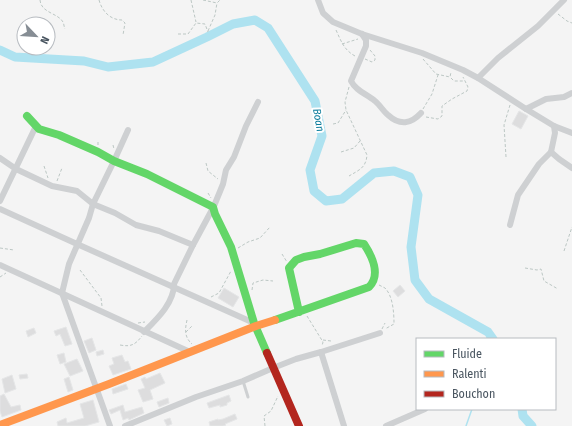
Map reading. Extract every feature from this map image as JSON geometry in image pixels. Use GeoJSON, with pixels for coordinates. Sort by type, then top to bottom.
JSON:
{"type":"FeatureCollection","features":[{"type":"Feature","properties":{"kind":"street"},"geometry":{"type":"LineString","coordinates":[[318,0],[323,13],[333,22],[363,35],[422,52],[463,70],[554,126],[572,132]]}},
{"type":"Feature","properties":{"kind":"street"},"geometry":{"type":"LineString","coordinates":[[478,78],[498,58],[538,26],[552,10],[564,0]]}},
{"type":"Feature","properties":{"kind":"street"},"geometry":{"type":"LineString","coordinates":[[363,35],[366,46],[351,81],[354,86],[376,101],[388,115],[398,121],[406,123],[413,121],[421,113]]}},
{"type":"Feature","properties":{"kind":"street"},"geometry":{"type":"LineString","coordinates":[[526,109],[546,99],[564,97],[572,93]]}},
{"type":"Feature","properties":{"kind":"street"},"geometry":{"type":"LineString","coordinates":[[144,332],[159,316],[170,300],[174,284],[213,207],[223,183],[226,170],[234,157],[246,126],[258,102]]}},
{"type":"Feature","properties":{"kind":"street"},"geometry":{"type":"LineString","coordinates":[[27,116],[43,131],[58,135],[98,152],[114,161],[147,174],[213,207],[233,252],[255,325],[299,426]]}},
{"type":"Feature","properties":{"kind":"street"},"geometry":{"type":"LineString","coordinates":[[0,201],[36,126]]}},
{"type":"Feature","properties":{"kind":"street"},"geometry":{"type":"LineString","coordinates":[[510,225],[518,195],[539,164],[551,152],[555,133],[554,126]]}},
{"type":"Feature","properties":{"kind":"street"},"geometry":{"type":"LineString","coordinates":[[110,426],[62,293],[70,264],[89,218],[93,204],[128,130]]}},
{"type":"Feature","properties":{"kind":"street"},"geometry":{"type":"LineString","coordinates":[[551,152],[572,168]]}},
{"type":"Feature","properties":{"kind":"street"},"geometry":{"type":"LineString","coordinates":[[0,158],[16,169],[54,186],[77,191],[93,204],[115,213],[136,225],[159,231],[193,245]]}},
{"type":"Feature","properties":{"kind":"street"},"geometry":{"type":"LineString","coordinates":[[0,209],[255,325]]}},
{"type":"Feature","properties":{"kind":"street"},"geometry":{"type":"LineString","coordinates":[[0,425],[194,351],[255,325],[302,311],[369,287],[374,282],[376,276],[367,248],[364,244],[356,242],[296,260],[289,268],[291,283],[302,311]]}},
{"type":"Feature","properties":{"kind":"street"},"geometry":{"type":"LineString","coordinates":[[0,265],[144,332],[194,351]]}},
{"type":"Feature","properties":{"kind":"street"},"geometry":{"type":"LineString","coordinates":[[125,426],[196,397],[243,382],[296,359],[380,333]]}},
{"type":"Feature","properties":{"kind":"street"},"geometry":{"type":"LineString","coordinates":[[321,352],[344,426]]}},
{"type":"Feature","properties":{"kind":"street"},"geometry":{"type":"LineString","coordinates":[[386,426],[423,410]]}},
{"type":"Feature","properties":{"kind":"lane"},"geometry":{"type":"LineString","coordinates":[[243,382],[248,397]]}},
{"type":"Feature","properties":{"kind":"path"},"geometry":{"type":"LineString","coordinates":[[40,0],[40,4],[43,8],[62,21],[65,29]]}},
{"type":"Feature","properties":{"kind":"path"},"geometry":{"type":"LineString","coordinates":[[99,0],[100,5],[106,14],[115,20],[122,20],[125,23],[123,35]]}},
{"type":"Feature","properties":{"kind":"path"},"geometry":{"type":"LineString","coordinates":[[178,34],[188,34],[196,23],[191,0]]}},
{"type":"Feature","properties":{"kind":"path"},"geometry":{"type":"LineString","coordinates":[[203,0],[217,3]]}},
{"type":"Feature","properties":{"kind":"path"},"geometry":{"type":"LineString","coordinates":[[196,23],[206,24],[208,32],[215,15],[217,3],[220,0]]}},
{"type":"Feature","properties":{"kind":"path"},"geometry":{"type":"LineString","coordinates":[[552,10],[572,23]]}},
{"type":"Feature","properties":{"kind":"path"},"geometry":{"type":"LineString","coordinates":[[333,22],[342,44],[348,52],[354,56],[372,62],[375,60],[375,56],[366,46]]}},
{"type":"Feature","properties":{"kind":"path"},"geometry":{"type":"LineString","coordinates":[[342,44],[363,35]]}},
{"type":"Feature","properties":{"kind":"path"},"geometry":{"type":"LineString","coordinates":[[422,52],[423,60],[438,75],[450,77],[454,81],[462,80],[465,82]]}},
{"type":"Feature","properties":{"kind":"path"},"geometry":{"type":"LineString","coordinates":[[450,77],[452,65]]}},
{"type":"Feature","properties":{"kind":"path"},"geometry":{"type":"LineString","coordinates":[[438,75],[432,94],[421,113],[426,117],[438,119],[442,116],[442,106],[467,91],[468,87],[465,82],[463,70]]}},
{"type":"Feature","properties":{"kind":"path"},"geometry":{"type":"LineString","coordinates":[[349,176],[361,169],[367,163],[367,155],[346,110],[345,102],[351,81]]}},
{"type":"Feature","properties":{"kind":"path"},"geometry":{"type":"LineString","coordinates":[[506,157],[504,125],[511,100]]}},
{"type":"Feature","properties":{"kind":"path"},"geometry":{"type":"LineString","coordinates":[[333,124],[338,123],[346,110]]}},
{"type":"Feature","properties":{"kind":"path"},"geometry":{"type":"LineString","coordinates":[[342,152],[354,148],[360,140]]}},
{"type":"Feature","properties":{"kind":"path"},"geometry":{"type":"LineString","coordinates":[[206,163],[208,171],[223,183]]}},
{"type":"Feature","properties":{"kind":"path"},"geometry":{"type":"LineString","coordinates":[[44,166],[54,186]]}},
{"type":"Feature","properties":{"kind":"path"},"geometry":{"type":"LineString","coordinates":[[54,186],[62,168]]}},
{"type":"Feature","properties":{"kind":"path"},"geometry":{"type":"LineString","coordinates":[[233,252],[248,242],[260,238],[270,227]]}},
{"type":"Feature","properties":{"kind":"path"},"geometry":{"type":"LineString","coordinates":[[564,251],[572,227]]}},
{"type":"Feature","properties":{"kind":"path"},"geometry":{"type":"LineString","coordinates":[[0,248],[14,250]]}},
{"type":"Feature","properties":{"kind":"path"},"geometry":{"type":"LineString","coordinates":[[211,297],[219,293],[228,274],[236,264]]}},
{"type":"Feature","properties":{"kind":"path"},"geometry":{"type":"LineString","coordinates":[[525,268],[537,270],[541,269],[544,282],[558,289]]}},
{"type":"Feature","properties":{"kind":"path"},"geometry":{"type":"LineString","coordinates":[[80,270],[101,298],[102,305]]}},
{"type":"Feature","properties":{"kind":"path"},"geometry":{"type":"LineString","coordinates":[[252,290],[253,283],[263,280],[273,281]]}},
{"type":"Feature","properties":{"kind":"path"},"geometry":{"type":"LineString","coordinates":[[374,282],[385,288],[394,313],[394,324],[380,333]]}},
{"type":"Feature","properties":{"kind":"path"},"geometry":{"type":"LineString","coordinates":[[302,311],[323,342],[321,352]]}},
{"type":"Feature","properties":{"kind":"path"},"geometry":{"type":"LineString","coordinates":[[187,320],[185,328],[186,339],[194,351]]}},
{"type":"Feature","properties":{"kind":"path"},"geometry":{"type":"LineString","coordinates":[[186,333],[193,324]]}},
{"type":"Feature","properties":{"kind":"path"},"geometry":{"type":"LineString","coordinates":[[120,345],[129,347],[137,343],[144,332]]}},
{"type":"Feature","properties":{"kind":"path"},"geometry":{"type":"LineString","coordinates":[[322,340],[331,341]]}},
{"type":"Feature","properties":{"kind":"path"},"geometry":{"type":"LineString","coordinates":[[265,426],[264,416],[271,411],[275,405],[282,386]]}},
{"type":"Feature","properties":{"kind":"building"},"geometry":{"type":"Polygon","coordinates":[[[519,111],[528,116],[521,129],[512,124],[519,111]]]}},
{"type":"Feature","properties":{"kind":"building"},"geometry":{"type":"Polygon","coordinates":[[[400,285],[405,291],[398,297],[393,291],[400,285]]]}},
{"type":"Feature","properties":{"kind":"building"},"geometry":{"type":"Polygon","coordinates":[[[224,288],[239,297],[233,307],[218,298],[224,288]]]}},
{"type":"Feature","properties":{"kind":"building"},"geometry":{"type":"Polygon","coordinates":[[[66,327],[72,344],[65,346],[60,334],[56,336],[54,331],[66,327]]]}},
{"type":"Feature","properties":{"kind":"building"},"geometry":{"type":"Polygon","coordinates":[[[34,328],[36,333],[28,337],[26,331],[34,328]]]}},
{"type":"Feature","properties":{"kind":"building"},"geometry":{"type":"Polygon","coordinates":[[[92,338],[96,350],[89,353],[84,341],[92,338]]]}},
{"type":"Feature","properties":{"kind":"building"},"geometry":{"type":"Polygon","coordinates":[[[103,350],[104,354],[97,356],[96,352],[103,350]]]}},
{"type":"Feature","properties":{"kind":"building"},"geometry":{"type":"Polygon","coordinates":[[[64,353],[66,362],[60,364],[57,355],[64,353]]]}},
{"type":"Feature","properties":{"kind":"building"},"geometry":{"type":"Polygon","coordinates":[[[122,355],[125,362],[128,361],[131,369],[113,375],[109,366],[114,364],[112,358],[122,355]]]}},
{"type":"Feature","properties":{"kind":"building"},"geometry":{"type":"Polygon","coordinates":[[[77,359],[83,371],[70,376],[64,364],[77,359]]]}},
{"type":"Feature","properties":{"kind":"building"},"geometry":{"type":"Polygon","coordinates":[[[160,373],[165,383],[150,390],[153,399],[143,402],[138,390],[145,388],[141,379],[145,377],[146,379],[160,373]]]}},
{"type":"Feature","properties":{"kind":"building"},"geometry":{"type":"Polygon","coordinates":[[[27,374],[28,378],[20,379],[19,375],[27,374]]]}},
{"type":"Feature","properties":{"kind":"building"},"geometry":{"type":"Polygon","coordinates":[[[12,375],[16,389],[5,393],[2,379],[12,375]]]}},
{"type":"Feature","properties":{"kind":"building"},"geometry":{"type":"Polygon","coordinates":[[[69,377],[73,390],[68,392],[64,379],[69,377]]]}},
{"type":"Feature","properties":{"kind":"building"},"geometry":{"type":"Polygon","coordinates":[[[126,384],[128,389],[113,394],[112,389],[126,384]]]}},
{"type":"Feature","properties":{"kind":"building"},"geometry":{"type":"Polygon","coordinates":[[[4,394],[11,407],[20,405],[21,410],[2,417],[0,411],[0,396],[4,394]]]}},
{"type":"Feature","properties":{"kind":"building"},"geometry":{"type":"Polygon","coordinates":[[[229,395],[231,401],[227,403],[227,405],[209,408],[207,403],[229,395]]]}},
{"type":"Feature","properties":{"kind":"building"},"geometry":{"type":"Polygon","coordinates":[[[168,398],[169,403],[159,407],[157,402],[168,398]]]}},
{"type":"Feature","properties":{"kind":"building"},"geometry":{"type":"Polygon","coordinates":[[[93,400],[99,422],[85,426],[58,426],[57,422],[66,418],[67,423],[84,418],[80,404],[93,400]]]}},
{"type":"Feature","properties":{"kind":"building"},"geometry":{"type":"Polygon","coordinates":[[[123,405],[125,412],[142,407],[144,413],[129,420],[128,418],[123,420],[120,410],[111,414],[109,410],[123,405]]]}},
{"type":"Feature","properties":{"kind":"building"},"geometry":{"type":"Polygon","coordinates":[[[235,414],[237,419],[225,424],[226,425],[210,426],[209,422],[223,419],[235,414]]]}},
{"type":"Feature","properties":{"kind":"building"},"geometry":{"type":"Polygon","coordinates":[[[170,418],[172,424],[167,426],[164,420],[170,418]]]}},
{"type":"Feature","properties":{"kind":"waterway","name":"Boan"},"geometry":{"type":"LineString","coordinates":[[0,50],[15,57],[84,61],[108,67],[153,62],[233,24],[255,20],[268,28],[315,101],[322,136],[310,170],[314,191],[326,201],[342,199],[374,173],[394,171],[410,177],[418,195],[411,247],[415,280],[429,299],[488,332],[492,338]]}},
{"type":"Feature","properties":{"kind":"waterway","name":"Boan"},"geometry":{"type":"LineString","coordinates":[[487,338],[488,332]]}},
{"type":"Feature","properties":{"kind":"waterway"},"geometry":{"type":"LineString","coordinates":[[466,426],[472,410]]}},
{"type":"Feature","properties":{"kind":"waterway","name":"Boan"},"geometry":{"type":"LineString","coordinates":[[522,410],[523,416],[532,426]]}},
{"type":"Feature","properties":{"kind":"traffic: fast"},"geometry":{"type":"LineString","coordinates":[[27,116],[39,129],[59,135],[98,152],[114,161],[147,174],[213,207],[231,247],[254,323],[267,353]]}},
{"type":"Feature","properties":{"kind":"traffic: fast"},"geometry":{"type":"LineString","coordinates":[[275,320],[369,287],[373,282],[375,271],[370,254],[364,244],[356,243],[296,260],[289,268],[299,312]]}},
{"type":"Feature","properties":{"kind":"traffic: slow"},"geometry":{"type":"LineString","coordinates":[[0,425],[275,320]]}},
{"type":"Feature","properties":{"kind":"traffic: jam"},"geometry":{"type":"LineString","coordinates":[[267,353],[299,426]]}}]}
